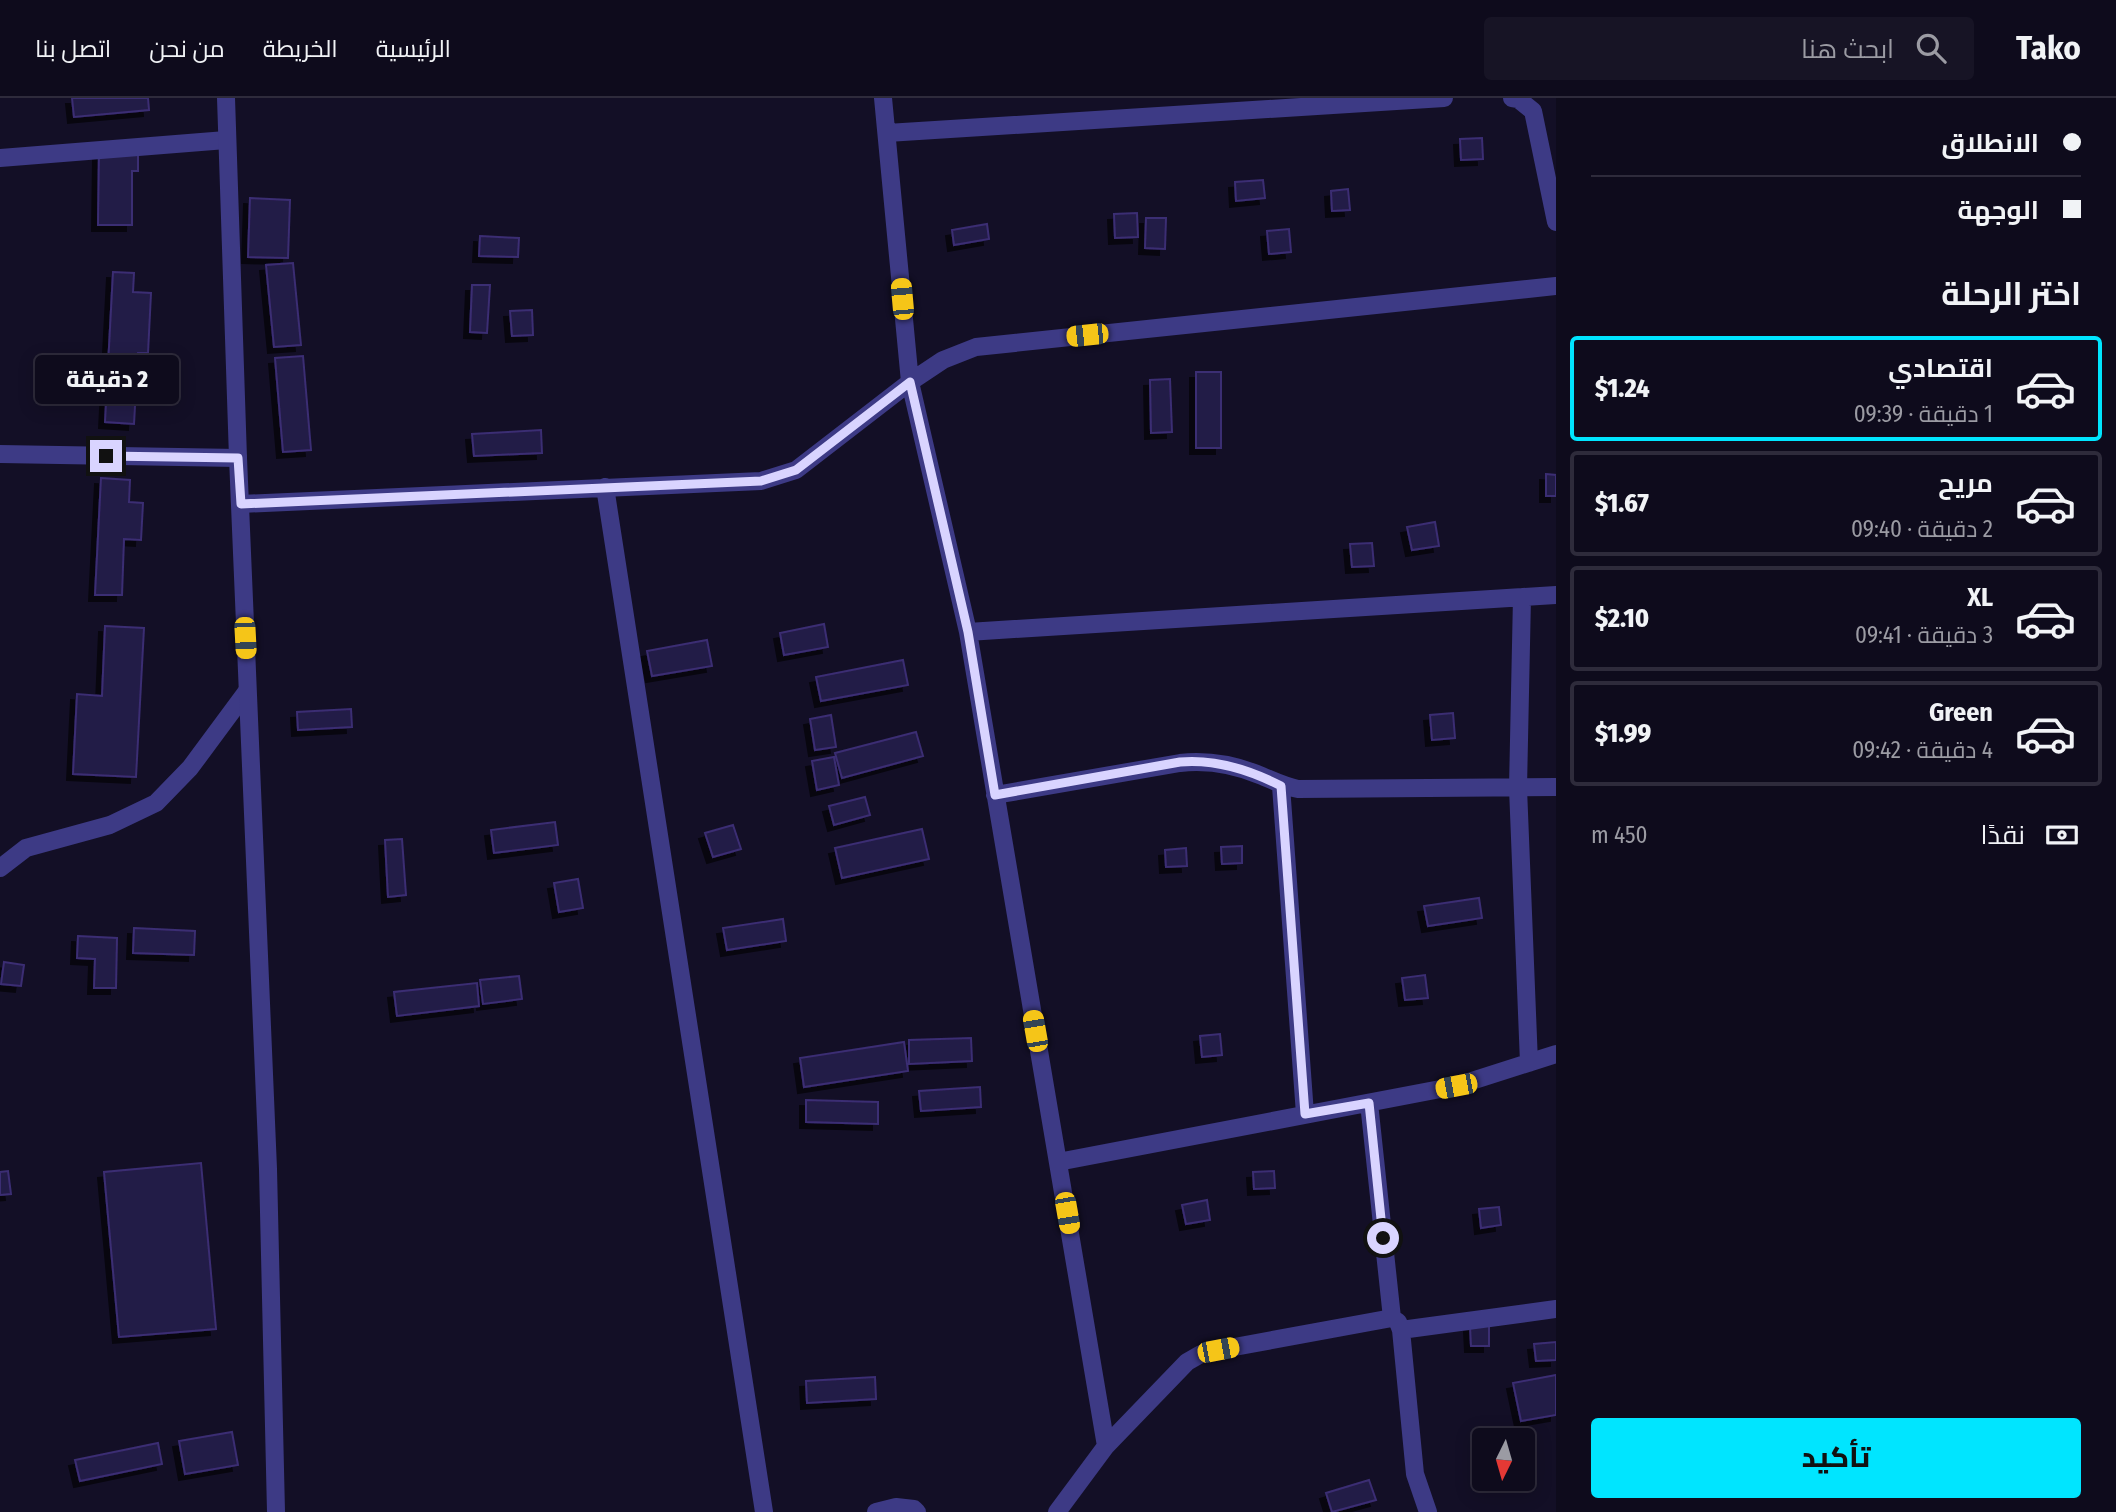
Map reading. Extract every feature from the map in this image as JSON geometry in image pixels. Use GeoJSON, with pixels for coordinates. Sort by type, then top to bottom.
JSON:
{"type":"FeatureCollection","features":[{"type":"Feature","properties":{"kind":"street"},"geometry":{"type":"LineString","coordinates":[[226,98],[247,691],[268,1169],[276,1512]]}},
{"type":"Feature","properties":{"kind":"street"},"geometry":{"type":"LineString","coordinates":[[883,98],[910,382],[968,632],[1106,1446]]}},
{"type":"Feature","properties":{"kind":"street"},"geometry":{"type":"LineString","coordinates":[[887,133],[1312,102],[1444,98]]}},
{"type":"Feature","properties":{"kind":"street"},"geometry":{"type":"LineString","coordinates":[[1512,98],[1518,99],[1534,111],[1556,222]]}},
{"type":"Feature","properties":{"kind":"street"},"geometry":{"type":"LineString","coordinates":[[0,158],[226,140]]}},
{"type":"Feature","properties":{"kind":"street"},"geometry":{"type":"LineString","coordinates":[[241,504],[761,481],[796,470],[910,382],[943,360],[976,346],[1556,286]]}},
{"type":"Feature","properties":{"kind":"street"},"geometry":{"type":"LineString","coordinates":[[0,454],[238,458]]}},
{"type":"Feature","properties":{"kind":"street"},"geometry":{"type":"LineString","coordinates":[[605,487],[764,1512]]}},
{"type":"Feature","properties":{"kind":"street"},"geometry":{"type":"LineString","coordinates":[[968,632],[1556,595]]}},
{"type":"Feature","properties":{"kind":"street"},"geometry":{"type":"LineString","coordinates":[[1522,597],[1518,788],[1529,1063]]}},
{"type":"Feature","properties":{"kind":"street"},"geometry":{"type":"LineString","coordinates":[[0,868],[26,848],[110,825],[156,803],[190,768],[247,691]]}},
{"type":"Feature","properties":{"kind":"street"},"geometry":{"type":"LineString","coordinates":[[995,795],[1204,760],[1260,775],[1281,786],[1298,789],[1556,788]]}},
{"type":"Feature","properties":{"kind":"street"},"geometry":{"type":"LineString","coordinates":[[1281,786],[1305,1114]]}},
{"type":"Feature","properties":{"kind":"street"},"geometry":{"type":"LineString","coordinates":[[1058,1162],[1456,1086],[1556,1054]]}},
{"type":"Feature","properties":{"kind":"street"},"geometry":{"type":"LineString","coordinates":[[1369,1103],[1415,1474],[1427,1512]]}},
{"type":"Feature","properties":{"kind":"street"},"geometry":{"type":"LineString","coordinates":[[1057,1512],[1106,1446],[1187,1362],[1201,1354],[1396,1324],[1556,1309]]}},
{"type":"Feature","properties":{"kind":"street"},"geometry":{"type":"LineString","coordinates":[[876,1512],[896,1507],[914,1509],[917,1512]]}},
{"type":"Feature","properties":{"kind":"building"},"geometry":{"type":"Polygon","coordinates":[[[72,98],[148,98],[149,110],[74,117],[72,98]]]}},
{"type":"Feature","properties":{"kind":"building"},"geometry":{"type":"Polygon","coordinates":[[[1482,138],[1483,159],[1461,160],[1460,139],[1482,138]]]}},
{"type":"Feature","properties":{"kind":"building"},"geometry":{"type":"Polygon","coordinates":[[[99,151],[138,151],[138,171],[132,171],[132,225],[98,225],[99,151]]]}},
{"type":"Feature","properties":{"kind":"building"},"geometry":{"type":"Polygon","coordinates":[[[1263,180],[1265,198],[1236,201],[1235,182],[1263,180]]]}},
{"type":"Feature","properties":{"kind":"building"},"geometry":{"type":"Polygon","coordinates":[[[1348,189],[1350,210],[1332,211],[1331,191],[1348,189]]]}},
{"type":"Feature","properties":{"kind":"building"},"geometry":{"type":"Polygon","coordinates":[[[250,198],[290,200],[288,258],[248,257],[250,198]]]}},
{"type":"Feature","properties":{"kind":"building"},"geometry":{"type":"Polygon","coordinates":[[[1137,213],[1138,237],[1115,238],[1114,214],[1137,213]]]}},
{"type":"Feature","properties":{"kind":"building"},"geometry":{"type":"Polygon","coordinates":[[[1146,218],[1166,218],[1165,249],[1145,248],[1146,218]]]}},
{"type":"Feature","properties":{"kind":"building"},"geometry":{"type":"Polygon","coordinates":[[[987,224],[989,239],[954,245],[952,230],[987,224]]]}},
{"type":"Feature","properties":{"kind":"building"},"geometry":{"type":"Polygon","coordinates":[[[1289,229],[1291,252],[1269,254],[1267,231],[1289,229]]]}},
{"type":"Feature","properties":{"kind":"building"},"geometry":{"type":"Polygon","coordinates":[[[480,236],[519,238],[518,257],[479,256],[480,236]]]}},
{"type":"Feature","properties":{"kind":"building"},"geometry":{"type":"Polygon","coordinates":[[[293,263],[301,345],[274,347],[266,265],[293,263]]]}},
{"type":"Feature","properties":{"kind":"building"},"geometry":{"type":"Polygon","coordinates":[[[113,272],[134,273],[133,292],[151,293],[148,353],[138,353],[134,424],[105,422],[113,272]]]}},
{"type":"Feature","properties":{"kind":"building"},"geometry":{"type":"Polygon","coordinates":[[[472,285],[490,285],[487,333],[470,332],[472,285]]]}},
{"type":"Feature","properties":{"kind":"building"},"geometry":{"type":"Polygon","coordinates":[[[532,310],[533,335],[512,336],[510,311],[532,310]]]}},
{"type":"Feature","properties":{"kind":"building"},"geometry":{"type":"Polygon","coordinates":[[[303,356],[311,450],[283,452],[275,358],[303,356]]]}},
{"type":"Feature","properties":{"kind":"building"},"geometry":{"type":"Polygon","coordinates":[[[1196,372],[1221,372],[1221,448],[1196,448],[1196,372]]]}},
{"type":"Feature","properties":{"kind":"building"},"geometry":{"type":"Polygon","coordinates":[[[1170,379],[1172,432],[1151,433],[1150,380],[1170,379]]]}},
{"type":"Feature","properties":{"kind":"building"},"geometry":{"type":"Polygon","coordinates":[[[541,430],[542,453],[474,456],[472,434],[541,430]]]}},
{"type":"Feature","properties":{"kind":"building"},"geometry":{"type":"Polygon","coordinates":[[[1546,474],[1556,475],[1556,496],[1546,496],[1546,474]]]}},
{"type":"Feature","properties":{"kind":"building"},"geometry":{"type":"Polygon","coordinates":[[[101,478],[130,480],[129,502],[143,503],[141,540],[124,539],[122,595],[95,595],[101,478]]]}},
{"type":"Feature","properties":{"kind":"building"},"geometry":{"type":"Polygon","coordinates":[[[1435,522],[1439,546],[1412,550],[1407,527],[1435,522]]]}},
{"type":"Feature","properties":{"kind":"building"},"geometry":{"type":"Polygon","coordinates":[[[1372,543],[1374,566],[1352,567],[1350,544],[1372,543]]]}},
{"type":"Feature","properties":{"kind":"building"},"geometry":{"type":"Polygon","coordinates":[[[824,624],[828,647],[784,655],[780,633],[824,624]]]}},
{"type":"Feature","properties":{"kind":"building"},"geometry":{"type":"Polygon","coordinates":[[[105,626],[144,628],[136,777],[73,774],[77,694],[102,696],[105,626]]]}},
{"type":"Feature","properties":{"kind":"building"},"geometry":{"type":"Polygon","coordinates":[[[707,640],[712,666],[652,676],[647,651],[707,640]]]}},
{"type":"Feature","properties":{"kind":"building"},"geometry":{"type":"Polygon","coordinates":[[[903,660],[908,685],[821,701],[816,677],[903,660]]]}},
{"type":"Feature","properties":{"kind":"building"},"geometry":{"type":"Polygon","coordinates":[[[351,709],[352,727],[298,730],[297,712],[351,709]]]}},
{"type":"Feature","properties":{"kind":"building"},"geometry":{"type":"Polygon","coordinates":[[[1453,713],[1455,738],[1432,740],[1430,715],[1453,713]]]}},
{"type":"Feature","properties":{"kind":"building"},"geometry":{"type":"Polygon","coordinates":[[[831,715],[836,747],[815,750],[810,719],[831,715]]]}},
{"type":"Feature","properties":{"kind":"building"},"geometry":{"type":"Polygon","coordinates":[[[916,732],[923,756],[842,778],[835,753],[916,732]]]}},
{"type":"Feature","properties":{"kind":"building"},"geometry":{"type":"Polygon","coordinates":[[[834,757],[839,785],[817,790],[812,761],[834,757]]]}},
{"type":"Feature","properties":{"kind":"building"},"geometry":{"type":"Polygon","coordinates":[[[865,797],[870,815],[834,825],[829,806],[865,797]]]}},
{"type":"Feature","properties":{"kind":"building"},"geometry":{"type":"Polygon","coordinates":[[[555,822],[558,845],[494,853],[491,830],[555,822]]]}},
{"type":"Feature","properties":{"kind":"building"},"geometry":{"type":"Polygon","coordinates":[[[733,825],[741,849],[713,857],[705,833],[733,825]]]}},
{"type":"Feature","properties":{"kind":"building"},"geometry":{"type":"Polygon","coordinates":[[[922,829],[929,859],[842,878],[835,848],[922,829]]]}},
{"type":"Feature","properties":{"kind":"building"},"geometry":{"type":"Polygon","coordinates":[[[402,839],[406,895],[388,897],[385,840],[402,839]]]}},
{"type":"Feature","properties":{"kind":"building"},"geometry":{"type":"Polygon","coordinates":[[[1242,846],[1242,863],[1222,864],[1221,847],[1242,846]]]}},
{"type":"Feature","properties":{"kind":"building"},"geometry":{"type":"Polygon","coordinates":[[[1186,848],[1187,866],[1166,867],[1165,850],[1186,848]]]}},
{"type":"Feature","properties":{"kind":"building"},"geometry":{"type":"Polygon","coordinates":[[[578,879],[583,908],[559,912],[554,883],[578,879]]]}},
{"type":"Feature","properties":{"kind":"building"},"geometry":{"type":"Polygon","coordinates":[[[1479,898],[1482,918],[1428,926],[1424,906],[1479,898]]]}},
{"type":"Feature","properties":{"kind":"building"},"geometry":{"type":"Polygon","coordinates":[[[783,919],[786,941],[727,950],[723,928],[783,919]]]}},
{"type":"Feature","properties":{"kind":"building"},"geometry":{"type":"Polygon","coordinates":[[[134,928],[195,931],[194,955],[133,953],[134,928]]]}},
{"type":"Feature","properties":{"kind":"building"},"geometry":{"type":"Polygon","coordinates":[[[78,936],[117,938],[116,988],[94,988],[95,959],[77,958],[78,936]]]}},
{"type":"Feature","properties":{"kind":"building"},"geometry":{"type":"Polygon","coordinates":[[[4,962],[24,965],[21,986],[1,984],[4,962]]]}},
{"type":"Feature","properties":{"kind":"building"},"geometry":{"type":"Polygon","coordinates":[[[1425,975],[1428,998],[1405,1000],[1402,978],[1425,975]]]}},
{"type":"Feature","properties":{"kind":"building"},"geometry":{"type":"Polygon","coordinates":[[[519,976],[522,999],[483,1004],[480,980],[519,976]]]}},
{"type":"Feature","properties":{"kind":"building"},"geometry":{"type":"Polygon","coordinates":[[[477,983],[479,1006],[397,1016],[394,992],[477,983]]]}},
{"type":"Feature","properties":{"kind":"building"},"geometry":{"type":"Polygon","coordinates":[[[1220,1034],[1222,1055],[1202,1057],[1200,1036],[1220,1034]]]}},
{"type":"Feature","properties":{"kind":"building"},"geometry":{"type":"Polygon","coordinates":[[[971,1038],[972,1061],[909,1064],[909,1040],[971,1038]]]}},
{"type":"Feature","properties":{"kind":"building"},"geometry":{"type":"Polygon","coordinates":[[[904,1042],[908,1071],[804,1087],[800,1058],[904,1042]]]}},
{"type":"Feature","properties":{"kind":"building"},"geometry":{"type":"Polygon","coordinates":[[[980,1087],[981,1107],[921,1111],[919,1091],[980,1087]]]}},
{"type":"Feature","properties":{"kind":"building"},"geometry":{"type":"Polygon","coordinates":[[[806,1100],[878,1102],[878,1124],[806,1122],[806,1100]]]}},
{"type":"Feature","properties":{"kind":"building"},"geometry":{"type":"Polygon","coordinates":[[[201,1163],[216,1329],[119,1337],[104,1172],[201,1163]]]}},
{"type":"Feature","properties":{"kind":"building"},"geometry":{"type":"Polygon","coordinates":[[[8,1171],[11,1194],[0,1195],[0,1172],[8,1171]]]}},
{"type":"Feature","properties":{"kind":"building"},"geometry":{"type":"Polygon","coordinates":[[[1274,1171],[1275,1188],[1254,1189],[1253,1172],[1274,1171]]]}},
{"type":"Feature","properties":{"kind":"building"},"geometry":{"type":"Polygon","coordinates":[[[1207,1200],[1210,1220],[1186,1224],[1182,1205],[1207,1200]]]}},
{"type":"Feature","properties":{"kind":"building"},"geometry":{"type":"Polygon","coordinates":[[[1499,1207],[1501,1225],[1481,1228],[1479,1209],[1499,1207]]]}},
{"type":"Feature","properties":{"kind":"building"},"geometry":{"type":"Polygon","coordinates":[[[1489,1325],[1489,1346],[1471,1346],[1470,1326],[1489,1325]]]}},
{"type":"Feature","properties":{"kind":"building"},"geometry":{"type":"Polygon","coordinates":[[[1556,1342],[1556,1360],[1536,1361],[1534,1344],[1556,1342]]]}},
{"type":"Feature","properties":{"kind":"building"},"geometry":{"type":"Polygon","coordinates":[[[1556,1375],[1556,1415],[1521,1421],[1513,1383],[1556,1375]]]}},
{"type":"Feature","properties":{"kind":"building"},"geometry":{"type":"Polygon","coordinates":[[[875,1377],[876,1399],[807,1403],[806,1381],[875,1377]]]}},
{"type":"Feature","properties":{"kind":"building"},"geometry":{"type":"Polygon","coordinates":[[[232,1432],[238,1465],[185,1474],[179,1441],[232,1432]]]}},
{"type":"Feature","properties":{"kind":"building"},"geometry":{"type":"Polygon","coordinates":[[[158,1443],[162,1464],[80,1481],[75,1460],[158,1443]]]}},
{"type":"Feature","properties":{"kind":"building"},"geometry":{"type":"Polygon","coordinates":[[[1369,1480],[1376,1500],[1332,1512],[1326,1493],[1369,1480]]]}},
{"type":"Feature","properties":{"kind":"route"},"geometry":{"type":"LineString","coordinates":[[106,456],[238,458],[241,504],[761,481],[796,470],[910,382],[968,632],[995,795],[1204,760],[1260,775],[1281,786],[1305,1114],[1369,1103],[1383,1238]]}}]}
